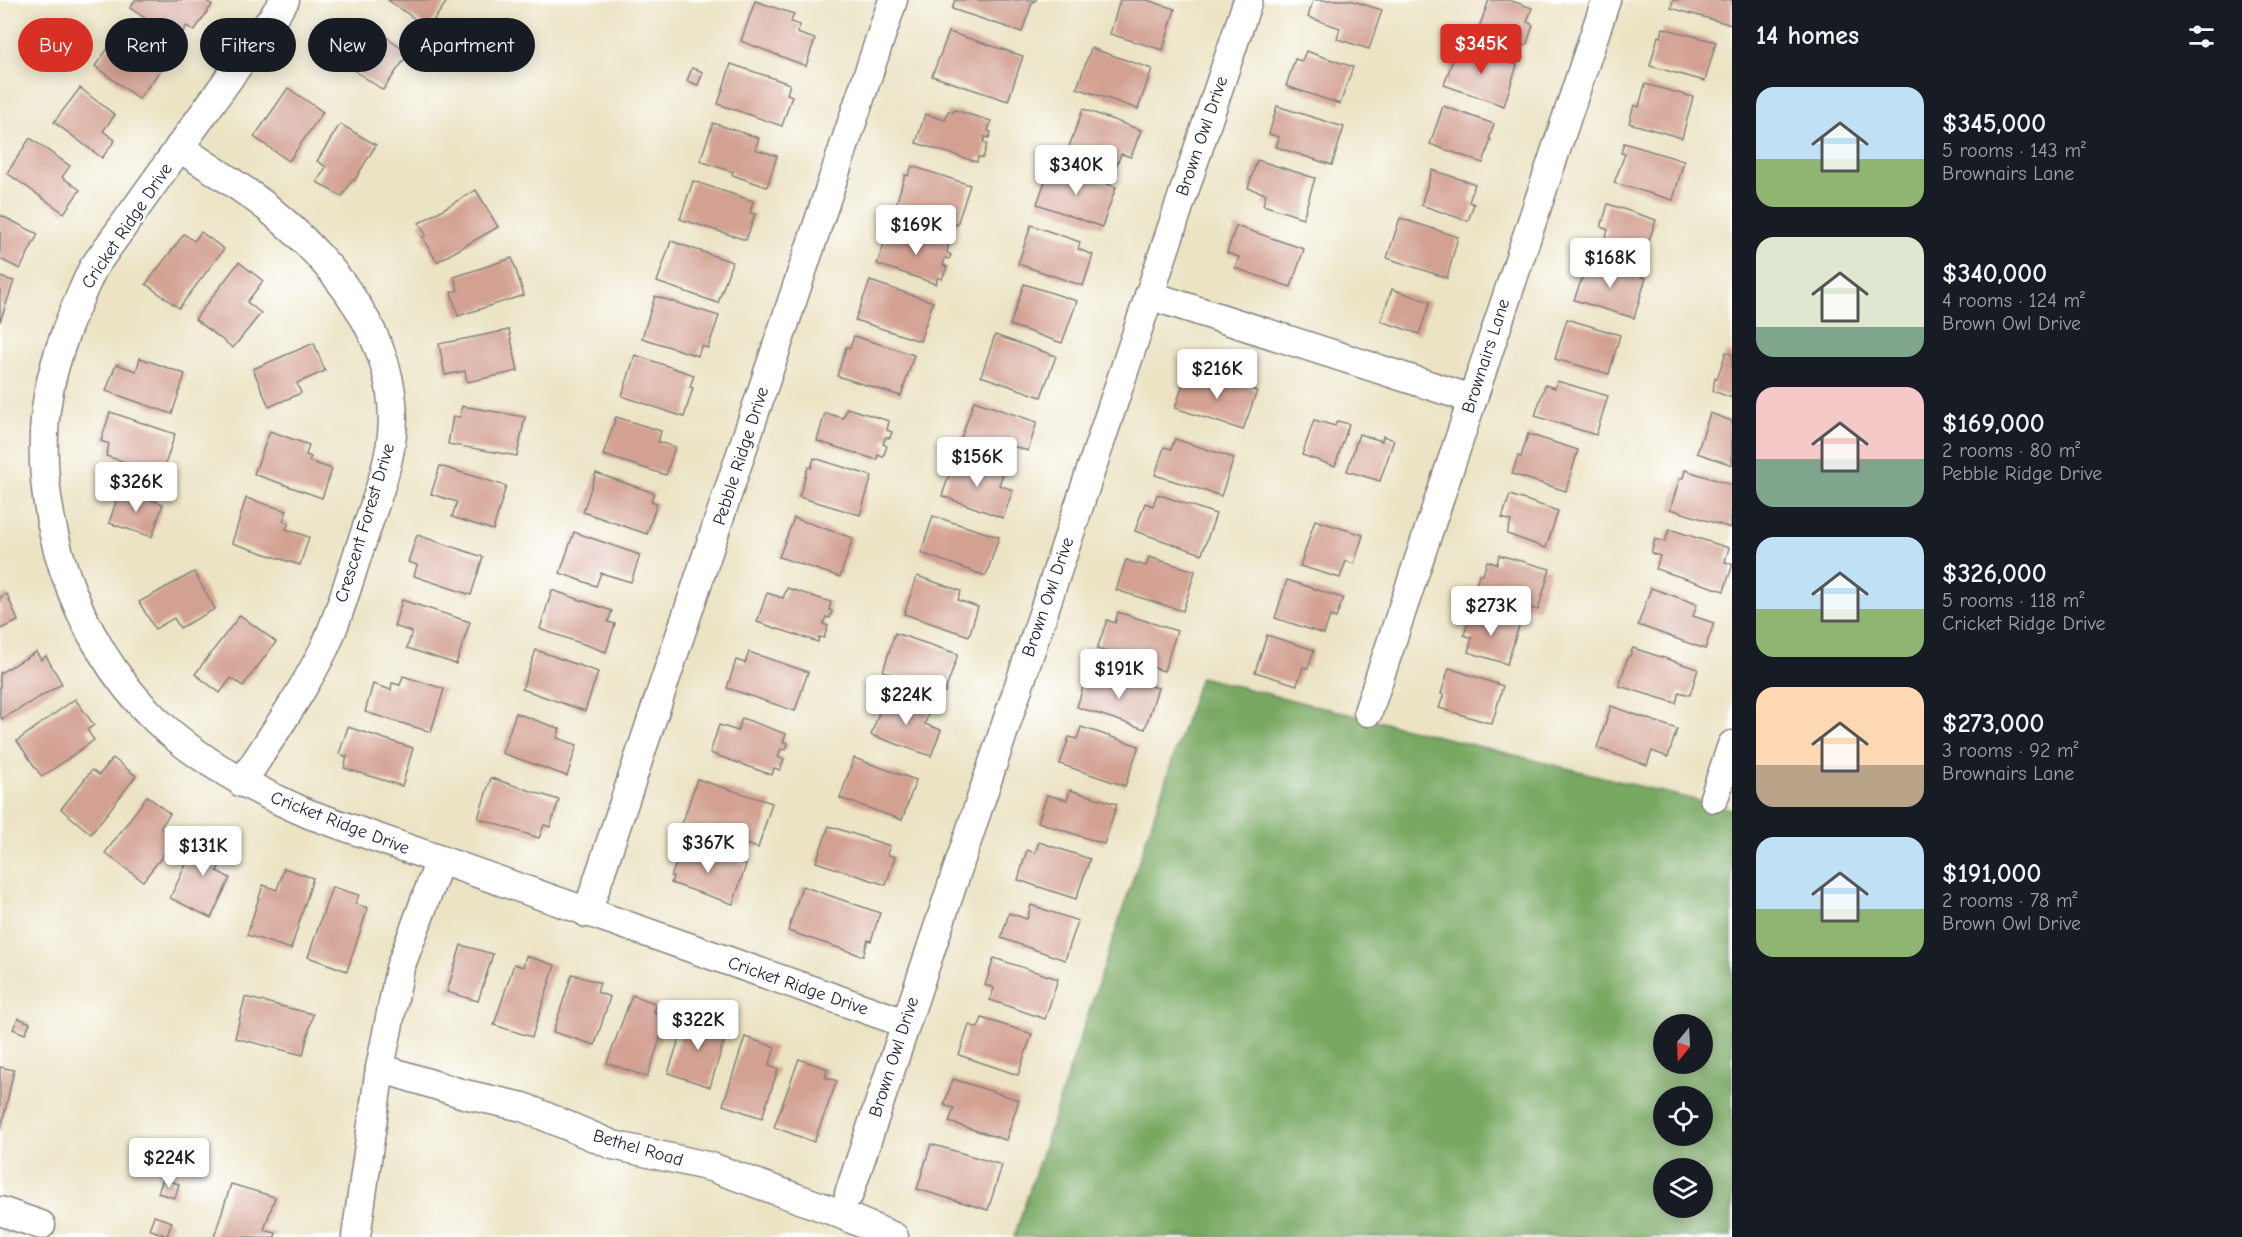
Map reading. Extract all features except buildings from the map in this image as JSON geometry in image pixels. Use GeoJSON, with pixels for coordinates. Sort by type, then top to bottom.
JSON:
{"type":"FeatureCollection","features":[{"type":"Feature","properties":{"kind":"street","name":"Cricket Ridge Drive"},"geometry":{"type":"LineString","coordinates":[[285,0],[93,268],[74,309],[59,351],[48,396],[44,440],[56,548],[70,588],[104,654],[128,689],[156,719],[194,751],[242,783],[309,814],[905,1023]]}},
{"type":"Feature","properties":{"kind":"street","name":"Pebble Ridge Drive"},"geometry":{"type":"LineString","coordinates":[[587,913],[893,0]]}},
{"type":"Feature","properties":{"kind":"street","name":"Brown Owl Drive"},"geometry":{"type":"LineString","coordinates":[[849,1194],[1248,0]]}},
{"type":"Feature","properties":{"kind":"street","name":"Brownairs Lane"},"geometry":{"type":"LineString","coordinates":[[1368,712],[1606,0]]}},
{"type":"Feature","properties":{"kind":"street","name":"Crescent Forest Drive"},"geometry":{"type":"LineString","coordinates":[[179,147],[267,207],[298,233],[324,263],[355,302],[370,328],[384,360],[393,409],[389,452],[381,484],[326,644],[307,679],[242,783]]}},
{"type":"Feature","properties":{"kind":"street"},"geometry":{"type":"LineString","coordinates":[[1149,295],[1472,399]]}},
{"type":"Feature","properties":{"kind":"street"},"geometry":{"type":"LineString","coordinates":[[1714,798],[1732,745]]}},
{"type":"Feature","properties":{"kind":"street"},"geometry":{"type":"LineString","coordinates":[[356,1237],[380,1068],[400,968],[440,860]]}},
{"type":"Feature","properties":{"kind":"street","name":"Bethel Road"},"geometry":{"type":"LineString","coordinates":[[380,1068],[464,1094],[523,1107],[614,1145],[711,1167],[834,1211],[894,1237]]}},
{"type":"Feature","properties":{"kind":"street"},"geometry":{"type":"LineString","coordinates":[[0,1211],[41,1225]]}},
{"type":"Feature","properties":{"kind":"green space"},"geometry":{"type":"Polygon","coordinates":[[[1200,677],[1732,809],[1732,1237],[1014,1237],[1200,677]]]}}]}
